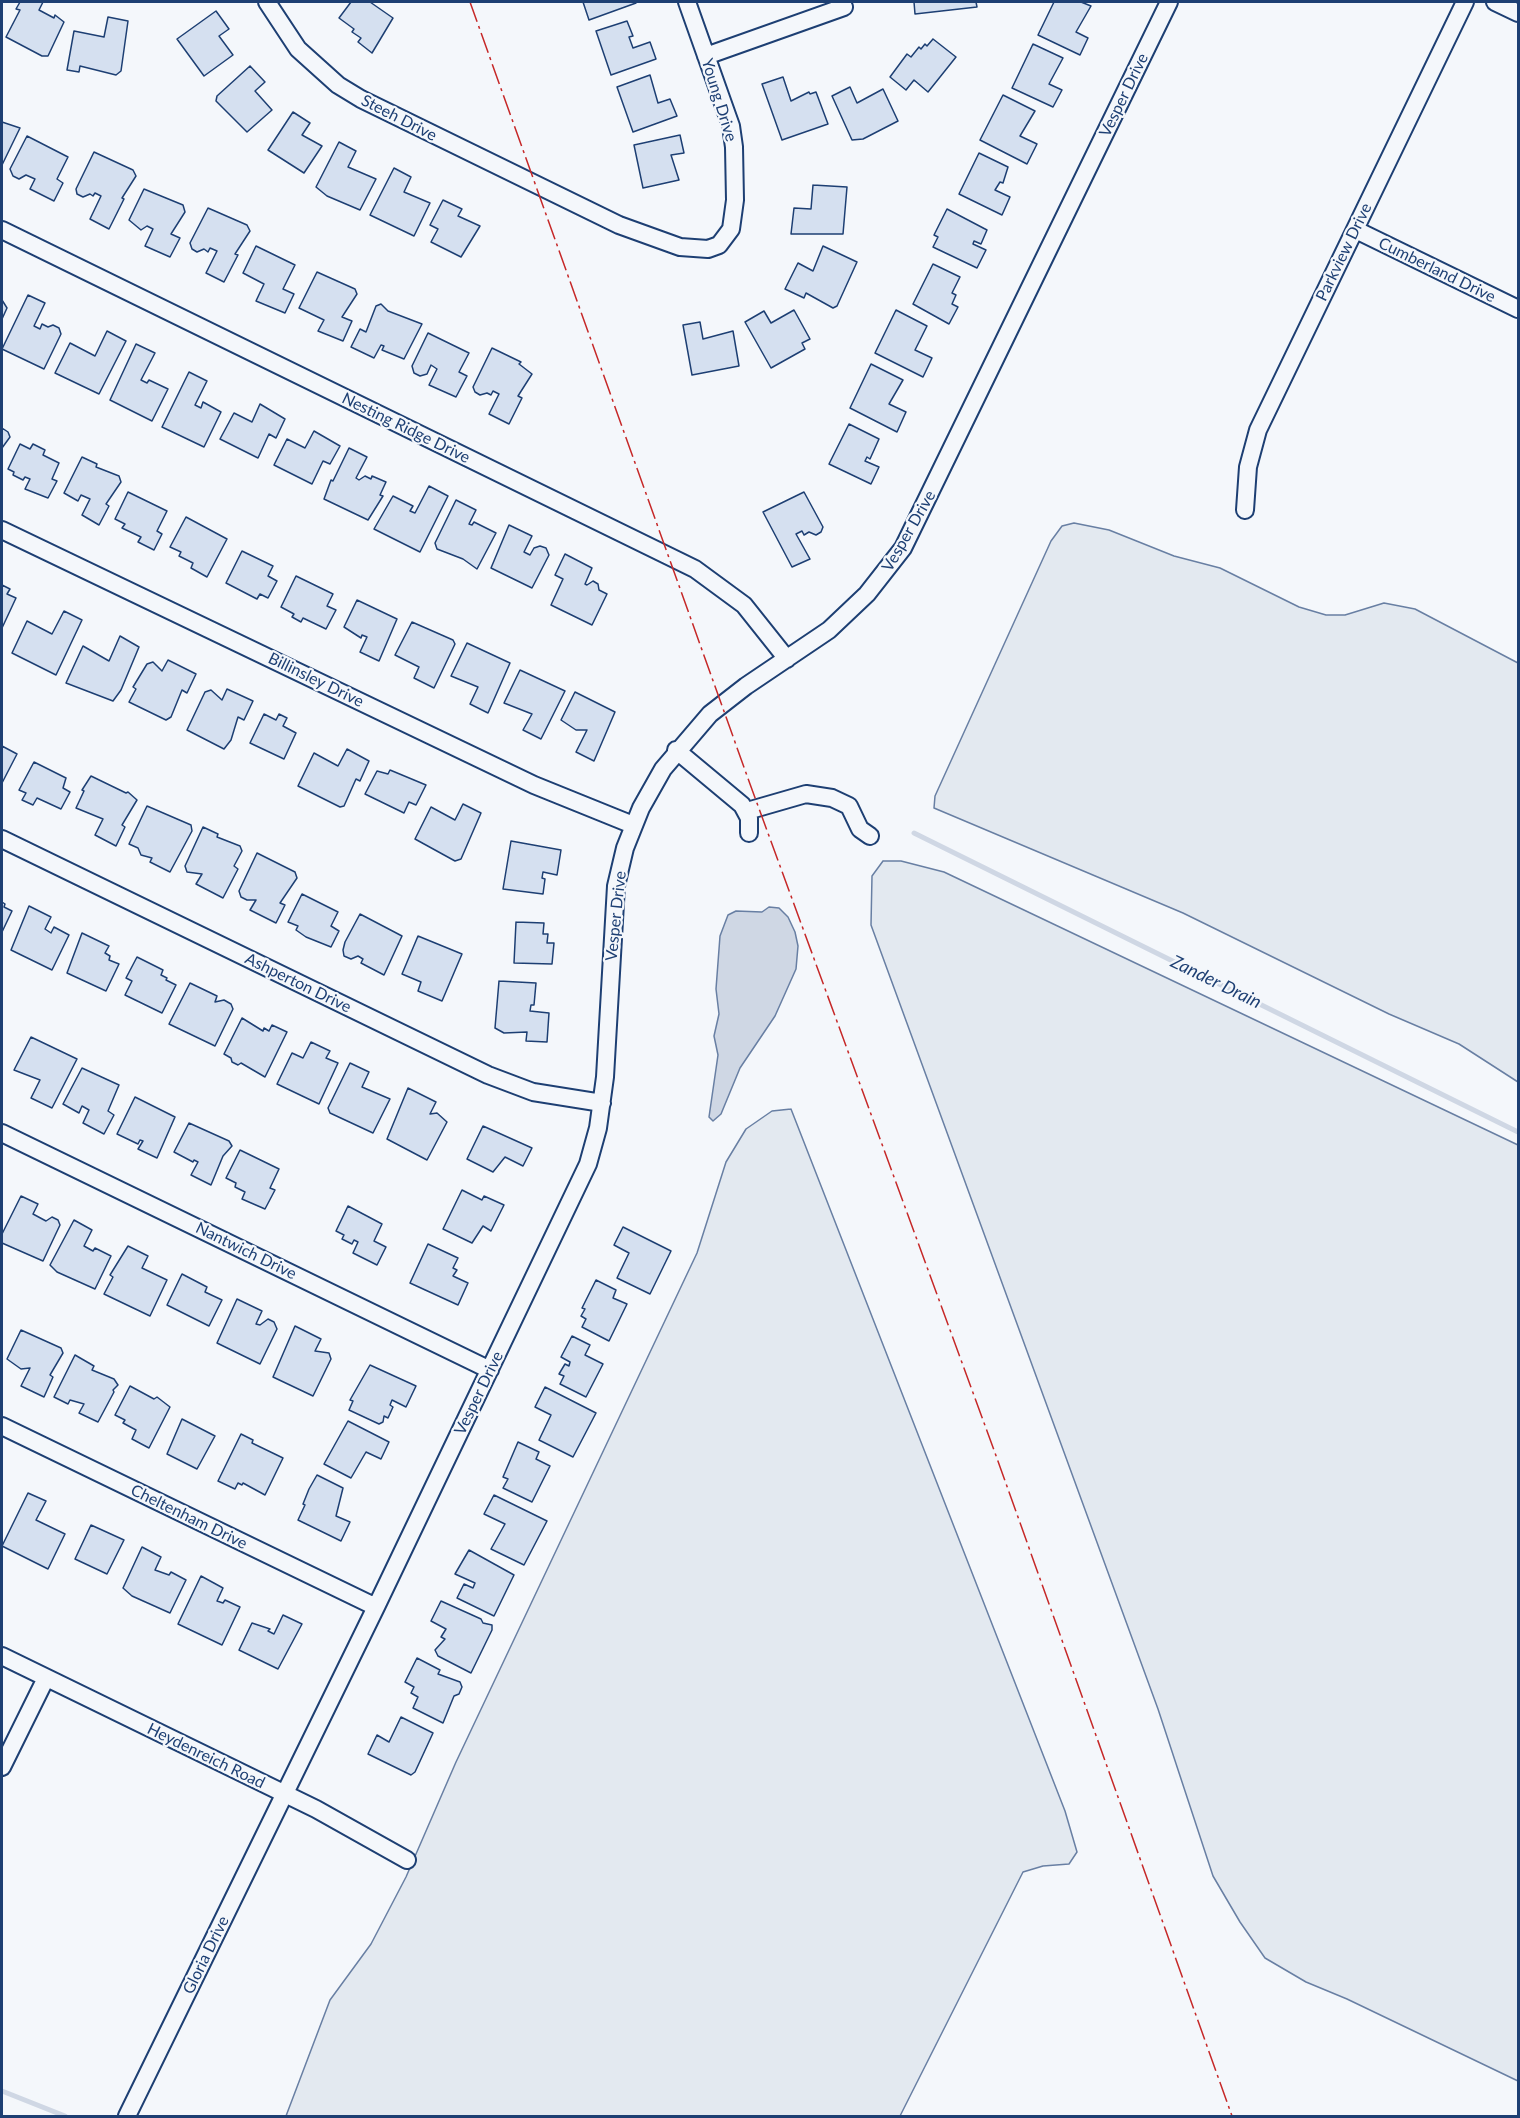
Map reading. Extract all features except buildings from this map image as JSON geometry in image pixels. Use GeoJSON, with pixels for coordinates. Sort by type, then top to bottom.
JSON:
{"type":"FeatureCollection","features":[{"type":"Feature","properties":{"kind":"street","name":"Steeh Drive"},"geometry":{"type":"LineString","coordinates":[[267,2],[298,50],[338,85],[390,115],[561,198]]}},
{"type":"Feature","properties":{"kind":"street","name":"Young Drive"},"geometry":{"type":"LineString","coordinates":[[561,198],[640,234],[680,247],[708,249],[727,237],[734,216],[734,147],[730,126],[687,2]]}},
{"type":"Feature","properties":{"kind":"street","name":"Vesper Drive"},"geometry":{"type":"LineString","coordinates":[[284,1794],[581,1180],[593,1147],[602,1103],[607,1054],[613,912],[621,865],[633,825],[653,785],[676,750],[727,700],[848,613],[886,573],[903,548],[1169,2]]}},
{"type":"Feature","properties":{"kind":"street","name":"Parkview Drive"},"geometry":{"type":"LineString","coordinates":[[1245,510],[1248,467],[1258,430],[1465,2]]}},
{"type":"Feature","properties":{"kind":"street"},"geometry":{"type":"LineString","coordinates":[[1495,2],[1518,13]]}},
{"type":"Feature","properties":{"kind":"street"},"geometry":{"type":"LineString","coordinates":[[706,56],[844,7]]}},
{"type":"Feature","properties":{"kind":"street","name":"Nesting Ridge Drive"},"geometry":{"type":"LineString","coordinates":[[2,230],[695,569],[744,605],[787,659]]}},
{"type":"Feature","properties":{"kind":"street","name":"Cumberland Drive"},"geometry":{"type":"LineString","coordinates":[[1356,230],[1518,309]]}},
{"type":"Feature","properties":{"kind":"street","name":"Billinsley Drive"},"geometry":{"type":"LineString","coordinates":[[2,530],[534,784],[633,825]]}},
{"type":"Feature","properties":{"kind":"street"},"geometry":{"type":"LineString","coordinates":[[676,750],[747,811],[749,833]]}},
{"type":"Feature","properties":{"kind":"street"},"geometry":{"type":"LineString","coordinates":[[747,811],[806,794],[832,798],[849,806],[860,829],[870,836]]}},
{"type":"Feature","properties":{"kind":"street","name":"Ashperton Drive"},"geometry":{"type":"LineString","coordinates":[[2,840],[488,1075],[533,1092],[602,1103]]}},
{"type":"Feature","properties":{"kind":"street","name":"Nantwich Drive"},"geometry":{"type":"LineString","coordinates":[[2,1132],[490,1370]]}},
{"type":"Feature","properties":{"kind":"street","name":"Cheltenham Drive"},"geometry":{"type":"LineString","coordinates":[[2,1426],[376,1607]]}},
{"type":"Feature","properties":{"kind":"street","name":"Heydenreich Road"},"geometry":{"type":"LineString","coordinates":[[2,1656],[284,1794],[407,1860]]}},
{"type":"Feature","properties":{"kind":"street"},"geometry":{"type":"LineString","coordinates":[[2,1767],[46,1678]]}},
{"type":"Feature","properties":{"kind":"street","name":"Gloria Drive"},"geometry":{"type":"LineString","coordinates":[[127,2116],[284,1794]]}},
{"type":"Feature","properties":{"kind":"shaded area"},"geometry":{"type":"Polygon","coordinates":[[[1074,523],[1109,530],[1174,556],[1220,568],[1299,607],[1326,615],[1345,615],[1384,603],[1415,609],[1518,663],[1518,1082],[1459,1044],[1389,1014],[1183,913],[934,808],[935,796],[1051,541],[1062,526],[1074,523]]]}},
{"type":"Feature","properties":{"kind":"shaded area"},"geometry":{"type":"Polygon","coordinates":[[[883,861],[901,861],[944,872],[1518,1145],[1518,2081],[1347,1999],[1306,1982],[1265,1958],[1240,1922],[1213,1876],[1158,1709],[871,925],[872,876],[883,861]]]}},
{"type":"Feature","properties":{"kind":"shaded area"},"geometry":{"type":"Polygon","coordinates":[[[769,907],[779,908],[788,917],[795,932],[798,946],[796,969],[775,1016],[740,1068],[721,1114],[713,1121],[709,1117],[718,1055],[714,1036],[719,1014],[716,989],[720,936],[728,915],[736,911],[762,912],[769,907]]]}},
{"type":"Feature","properties":{"kind":"shaded area"},"geometry":{"type":"Polygon","coordinates":[[[791,1109],[1065,1811],[1077,1852],[1069,1864],[1043,1866],[1023,1872],[900,2116],[286,2116],[330,2000],[371,1944],[406,1877],[456,1762],[697,1253],[726,1162],[746,1129],[772,1111],[791,1109]]]}},
{"type":"Feature","properties":{"kind":"waterway","name":"Zander Drain"},"geometry":{"type":"LineString","coordinates":[[914,833],[1518,1132]]}},
{"type":"Feature","properties":{"kind":"waterway"},"geometry":{"type":"LineString","coordinates":[[2,2091],[65,2116]]}},
{"type":"Feature","properties":{"kind":"power"},"geometry":{"type":"LineString","coordinates":[[470,2],[750,784],[994,1450],[1232,2116]]}}]}
